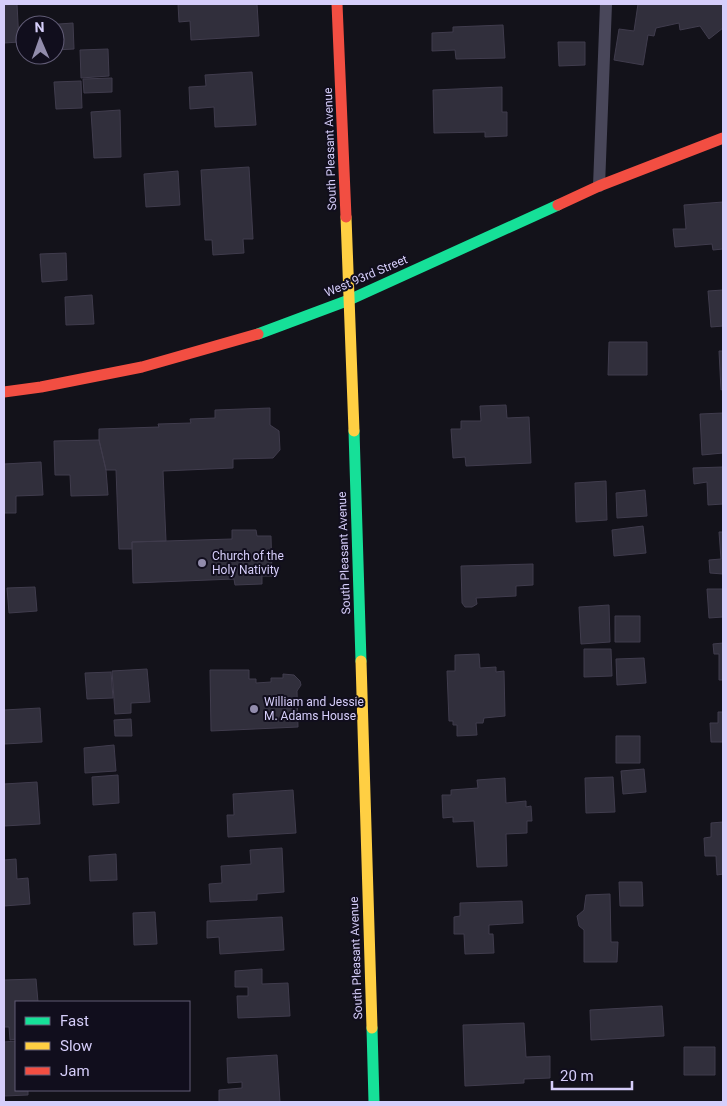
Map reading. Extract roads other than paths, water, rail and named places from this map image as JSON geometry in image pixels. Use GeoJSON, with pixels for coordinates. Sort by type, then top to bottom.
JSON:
{"type":"FeatureCollection","features":[{"type":"Feature","properties":{"kind":"street","name":"South Pleasant Avenue"},"geometry":{"type":"LineString","coordinates":[[337,4],[350,300],[374,1102]]}},
{"type":"Feature","properties":{"kind":"street","name":"West 93rd Street"},"geometry":{"type":"LineString","coordinates":[[4,392],[41,387],[142,367],[247,338],[350,300],[599,186],[723,138]]}},
{"type":"Feature","properties":{"kind":"lane"},"geometry":{"type":"LineString","coordinates":[[599,186],[606,4]]}},
{"type":"Feature","properties":{"kind":"place","name":"Church of the Holy Nativity"},"geometry":{"type":"Point","coordinates":[202,563]}},
{"type":"Feature","properties":{"kind":"place","name":"William and Jessie M. Adams House"},"geometry":{"type":"Point","coordinates":[254,709]}}]}
